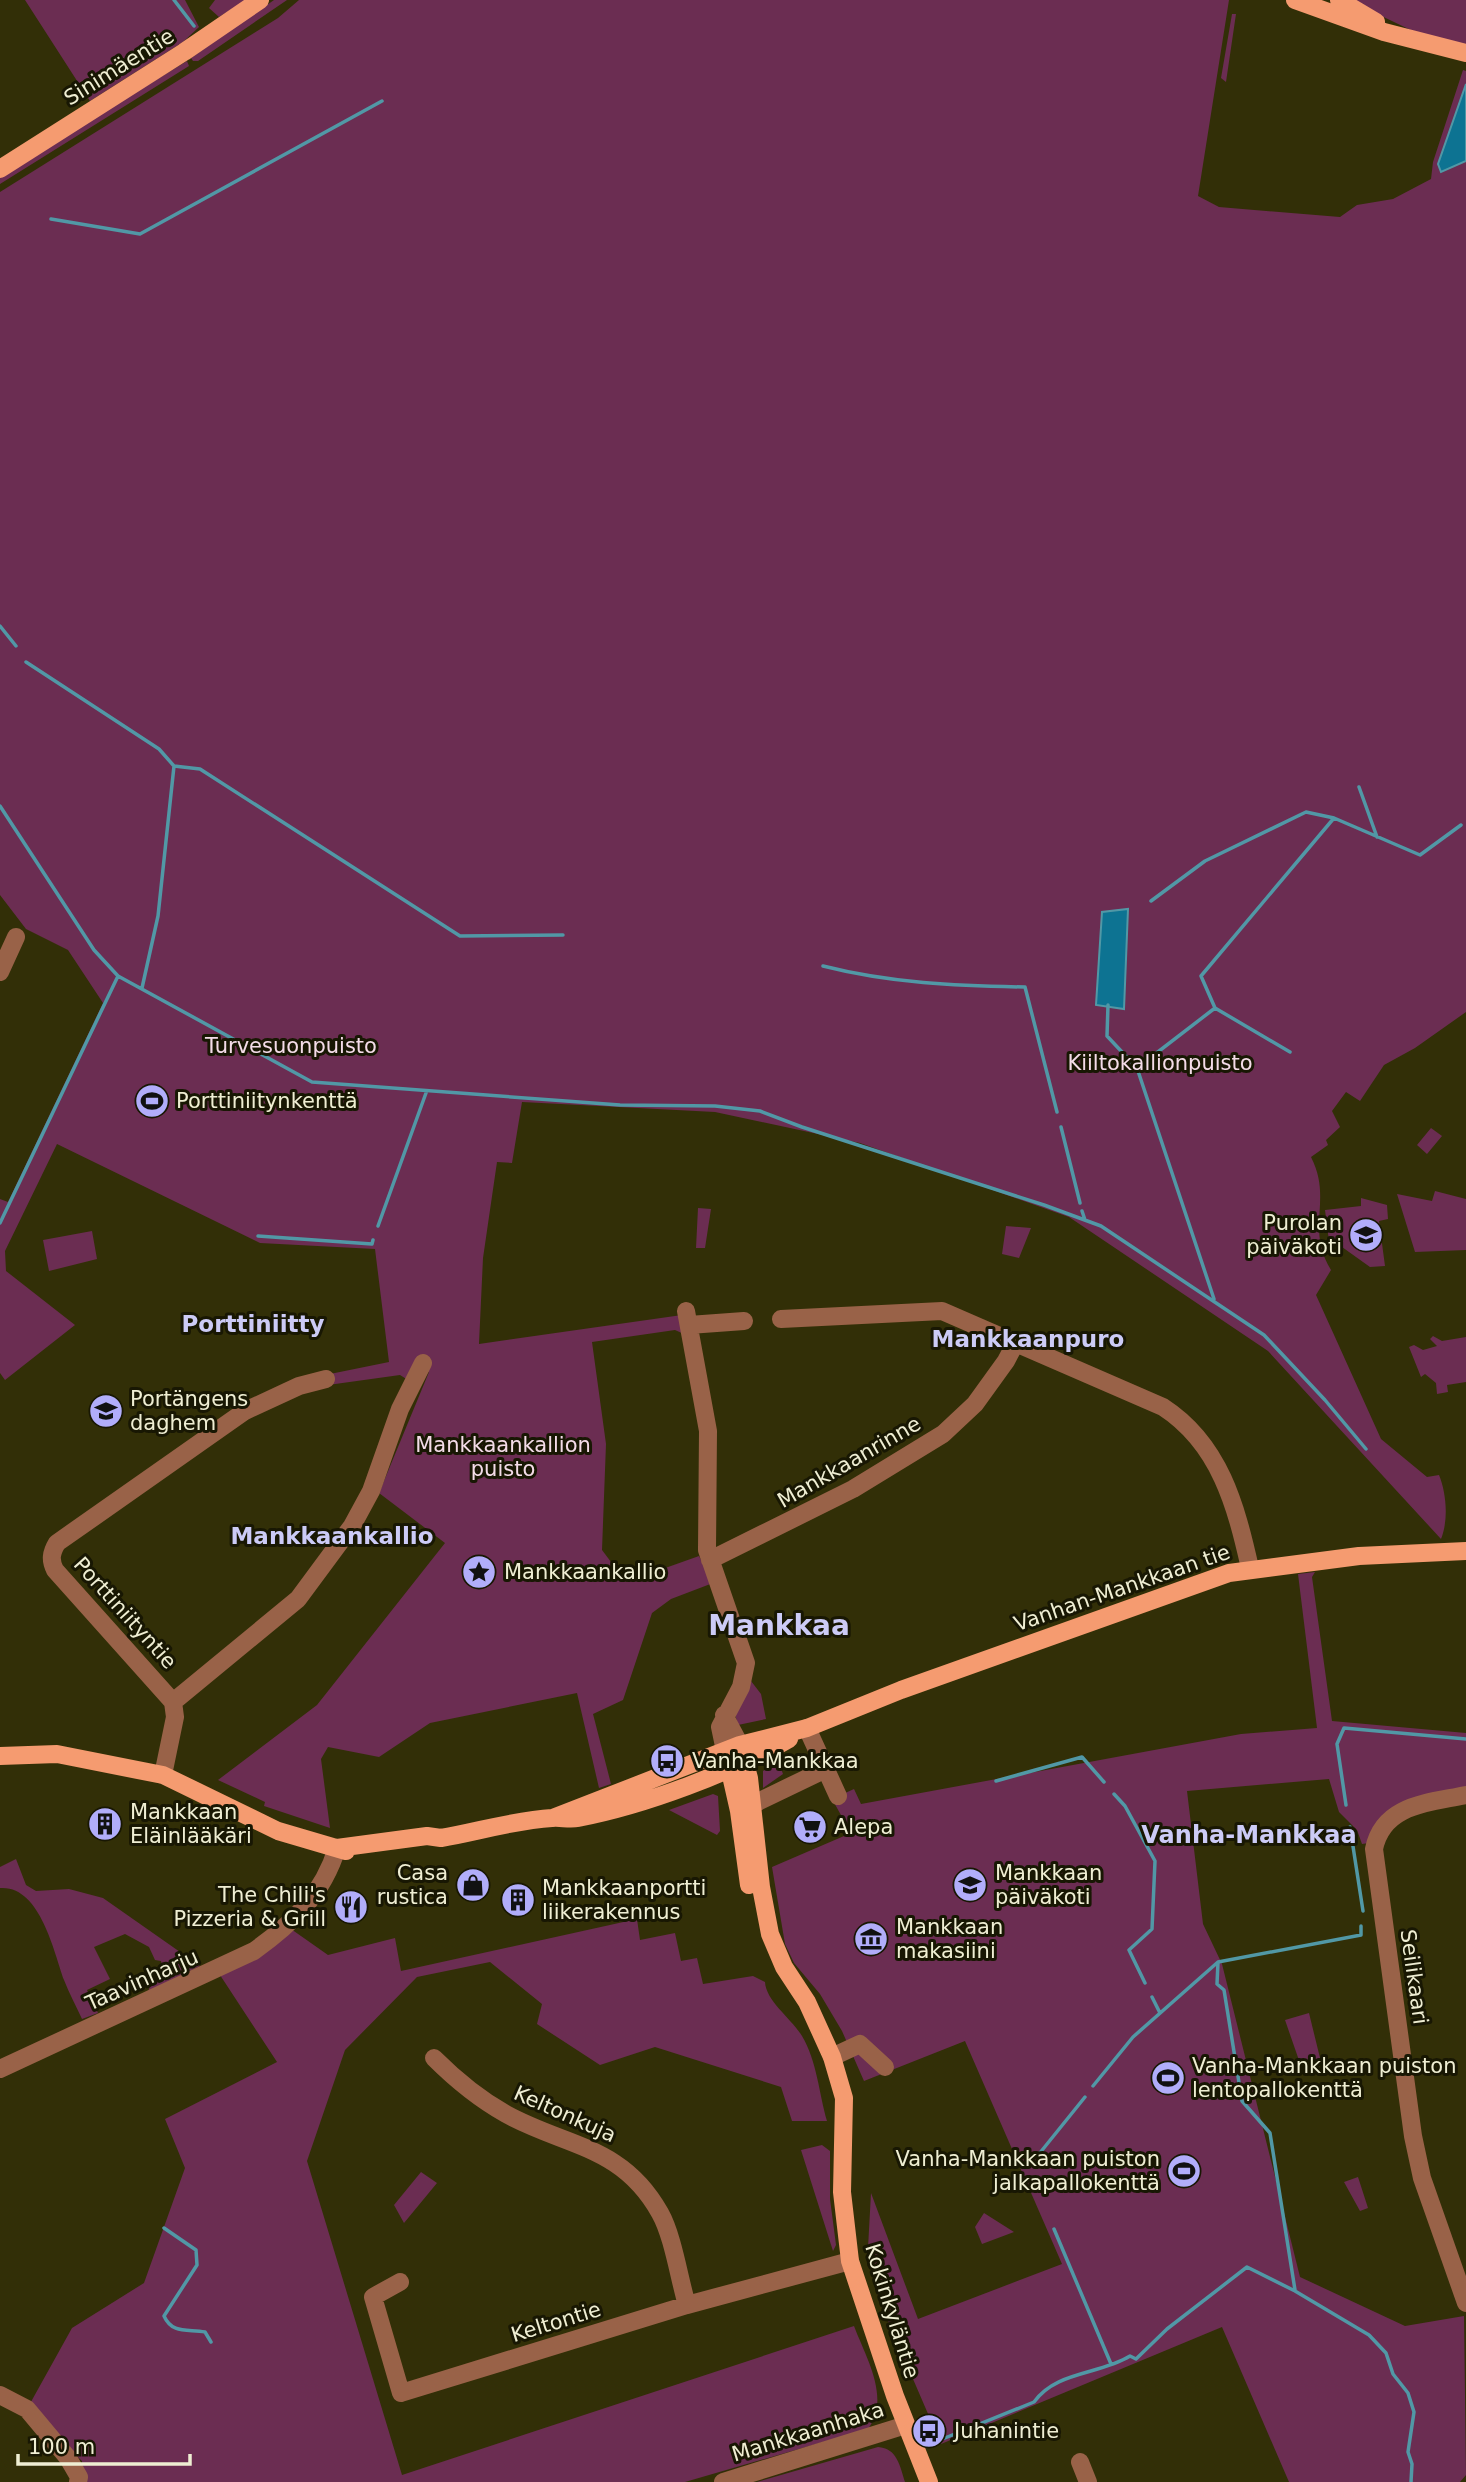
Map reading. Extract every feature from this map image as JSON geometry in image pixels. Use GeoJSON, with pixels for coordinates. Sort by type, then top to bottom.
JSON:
{"type":"FeatureCollection","features":[{"type":"Feature","properties":{"kind":"main road","name":"Sinimäentie"},"geometry":{"type":"LineString","coordinates":[[0,169],[195,46],[260,0]]}},
{"type":"Feature","properties":{"kind":"main road"},"geometry":{"type":"LineString","coordinates":[[1295,0],[1358,24],[1466,53]]}},
{"type":"Feature","properties":{"kind":"main road"},"geometry":{"type":"LineString","coordinates":[[1339,0],[1411,38]]}},
{"type":"Feature","properties":{"kind":"main road","name":"Vanhan-Mankkaan tie"},"geometry":{"type":"LineString","coordinates":[[337,1848],[427,1836],[441,1838],[554,1818],[735,1756],[766,1752],[807,1728],[1031,1643],[1209,1579],[1250,1568],[1359,1556],[1466,1551]]}},
{"type":"Feature","properties":{"kind":"main road"},"geometry":{"type":"LineString","coordinates":[[0,1756],[57,1754],[163,1775],[278,1831],[337,1848]]}},
{"type":"Feature","properties":{"kind":"main road","name":"Kokinkyläntie"},"geometry":{"type":"LineString","coordinates":[[735,1756],[745,1808],[754,1915],[765,1953],[777,1980],[799,2010],[816,2026],[831,2057],[845,2111],[842,2192],[850,2261],[906,2424],[929,2482]]}},
{"type":"Feature","properties":{"kind":"street"},"geometry":{"type":"LineString","coordinates":[[0,972],[16,937]]}},
{"type":"Feature","properties":{"kind":"street"},"geometry":{"type":"LineString","coordinates":[[781,1319],[942,1311],[1163,1407],[1187,1426],[1213,1455],[1226,1484],[1250,1568]]}},
{"type":"Feature","properties":{"kind":"street"},"geometry":{"type":"LineString","coordinates":[[735,1756],[720,1727],[741,1687],[746,1663],[710,1560],[705,1530],[708,1431],[687,1318],[744,1321]]}},
{"type":"Feature","properties":{"kind":"street","name":"Mankkaanrinne"},"geometry":{"type":"LineString","coordinates":[[710,1560],[853,1489],[943,1434],[975,1404],[1006,1361],[1014,1344]]}},
{"type":"Feature","properties":{"kind":"street"},"geometry":{"type":"LineString","coordinates":[[173,1702],[298,1599],[352,1526],[371,1491],[400,1409],[423,1363]]}},
{"type":"Feature","properties":{"kind":"street","name":"Porttiniityntie"},"geometry":{"type":"LineString","coordinates":[[163,1775],[175,1717],[173,1702],[55,1570],[52,1564],[53,1550],[57,1543],[245,1411],[299,1386],[326,1379]]}},
{"type":"Feature","properties":{"kind":"street"},"geometry":{"type":"LineString","coordinates":[[807,1728],[838,1796]]}},
{"type":"Feature","properties":{"kind":"street"},"geometry":{"type":"LineString","coordinates":[[745,1808],[826,1769]]}},
{"type":"Feature","properties":{"kind":"street","name":"Seilikaari"},"geometry":{"type":"LineString","coordinates":[[1466,1795],[1396,1812],[1382,1825],[1374,1849],[1413,2136],[1422,2178],[1466,2303]]}},
{"type":"Feature","properties":{"kind":"street","name":"Taavinharju"},"geometry":{"type":"LineString","coordinates":[[0,2069],[254,1951],[286,1928],[316,1894],[328,1874],[337,1848]]}},
{"type":"Feature","properties":{"kind":"street"},"geometry":{"type":"LineString","coordinates":[[831,2057],[860,2045],[885,2067]]}},
{"type":"Feature","properties":{"kind":"street","name":"Keltonkuja"},"geometry":{"type":"LineString","coordinates":[[434,2058],[496,2108],[534,2127],[585,2145],[630,2174],[661,2214],[687,2305]]}},
{"type":"Feature","properties":{"kind":"street","name":"Keltontie"},"geometry":{"type":"LineString","coordinates":[[400,2282],[373,2297],[401,2393],[687,2305],[850,2261]]}},
{"type":"Feature","properties":{"kind":"street"},"geometry":{"type":"LineString","coordinates":[[0,2395],[27,2409],[68,2458],[79,2477],[78,2482]]}},
{"type":"Feature","properties":{"kind":"street","name":"Mankkaanhaka"},"geometry":{"type":"LineString","coordinates":[[723,2482],[906,2424]]}},
{"type":"Feature","properties":{"kind":"street"},"geometry":{"type":"LineString","coordinates":[[1080,2462],[1088,2482]]}},
{"type":"Feature","properties":{"kind":"green space"},"geometry":{"type":"Polygon","coordinates":[[[25,0],[185,0],[199,27],[183,42],[90,101],[25,0]]]}},
{"type":"Feature","properties":{"kind":"green space"},"geometry":{"type":"Polygon","coordinates":[[[215,0],[246,0],[219,17],[209,8],[215,0]]]}},
{"type":"Feature","properties":{"kind":"green space"},"geometry":{"type":"Polygon","coordinates":[[[274,0],[287,0],[198,61],[193,61],[191,58],[274,0]]]}},
{"type":"Feature","properties":{"kind":"green space"},"geometry":{"type":"Polygon","coordinates":[[[299,0],[1229,0],[1198,196],[1219,207],[1340,217],[1357,205],[1393,199],[1431,179],[1433,162],[1463,70],[1466,71],[1466,1012],[1415,1048],[1384,1065],[1360,1101],[1346,1092],[1332,1111],[1340,1127],[1326,1140],[1328,1145],[1311,1157],[1320,1187],[1320,1240],[1331,1270],[1316,1295],[1381,1439],[1427,1477],[1439,1475],[1446,1506],[1441,1539],[1268,1351],[1069,1217],[860,1143],[715,1112],[522,1102],[512,1163],[497,1162],[483,1258],[479,1344],[682,1315],[684,1334],[675,1330],[592,1342],[606,1444],[602,1550],[626,1582],[699,1556],[713,1583],[671,1599],[652,1613],[623,1700],[593,1714],[611,1784],[599,1788],[577,1693],[430,1723],[379,1757],[328,1747],[321,1759],[330,1828],[264,1806],[265,1802],[218,1780],[317,1705],[445,1543],[379,1493],[429,1372],[408,1380],[400,1375],[328,1385],[325,1375],[389,1362],[375,1249],[260,1243],[57,1144],[5,1251],[6,1271],[75,1325],[5,1380],[0,1373],[0,1199],[8,1202],[103,1003],[68,950],[26,929],[0,895],[0,192],[278,18],[299,0]]]}},
{"type":"Feature","properties":{"kind":"green space"},"geometry":{"type":"Polygon","coordinates":[[[1348,0],[1466,0],[1466,45],[1417,33],[1348,0]]]}},
{"type":"Feature","properties":{"kind":"green space"},"geometry":{"type":"Polygon","coordinates":[[[1232,14],[1236,14],[1226,82],[1221,78],[1232,14]]]}},
{"type":"Feature","properties":{"kind":"green space"},"geometry":{"type":"Polygon","coordinates":[[[187,61],[189,66],[0,184],[0,175],[187,61]]]}},
{"type":"Feature","properties":{"kind":"green space"},"geometry":{"type":"Polygon","coordinates":[[[1431,1128],[1442,1136],[1427,1154],[1417,1145],[1431,1128]]]}},
{"type":"Feature","properties":{"kind":"green space"},"geometry":{"type":"Polygon","coordinates":[[[1435,1191],[1466,1199],[1466,1250],[1415,1252],[1397,1194],[1432,1201],[1435,1191]]]}},
{"type":"Feature","properties":{"kind":"green space","name":"Purolan päiväkoti"},"geometry":{"type":"Polygon","coordinates":[[[1361,1198],[1387,1205],[1388,1219],[1379,1221],[1385,1266],[1370,1267],[1342,1247],[1341,1240],[1329,1241],[1325,1210],[1361,1206],[1361,1198]]]}},
{"type":"Feature","properties":{"kind":"green space"},"geometry":{"type":"Polygon","coordinates":[[[698,1208],[711,1209],[705,1248],[696,1248],[698,1208]]]}},
{"type":"Feature","properties":{"kind":"green space"},"geometry":{"type":"Polygon","coordinates":[[[1006,1226],[1031,1228],[1019,1258],[1002,1254],[1006,1226]]]}},
{"type":"Feature","properties":{"kind":"green space"},"geometry":{"type":"Polygon","coordinates":[[[92,1231],[97,1259],[49,1271],[43,1240],[92,1231]]]}},
{"type":"Feature","properties":{"kind":"green space"},"geometry":{"type":"Polygon","coordinates":[[[1433,1336],[1442,1341],[1466,1337],[1466,1382],[1447,1385],[1448,1392],[1437,1394],[1436,1383],[1425,1374],[1421,1377],[1409,1347],[1414,1345],[1423,1350],[1437,1346],[1430,1339],[1433,1336]]]}},
{"type":"Feature","properties":{"kind":"green space"},"geometry":{"type":"Polygon","coordinates":[[[1315,1572],[1312,1577],[1332,1721],[1466,1733],[1466,1790],[1421,1799],[1394,1809],[1383,1817],[1369,1843],[1362,1844],[1357,1830],[1339,1812],[1329,1779],[1187,1791],[1203,1924],[1222,1964],[1300,2277],[1405,2326],[1464,2316],[1466,2475],[1460,2482],[1289,2482],[1222,2327],[941,2444],[879,2300],[868,2248],[871,2193],[918,2319],[1062,2264],[965,2041],[864,2081],[842,2031],[820,1994],[794,1963],[785,1944],[772,1867],[851,1833],[832,1799],[854,1789],[861,1804],[1241,1734],[1317,1728],[1298,1574],[1315,1572]]]}},
{"type":"Feature","properties":{"kind":"green space"},"geometry":{"type":"Polygon","coordinates":[[[751,1681],[761,1694],[766,1719],[738,1725],[734,1711],[751,1681]]]}},
{"type":"Feature","properties":{"kind":"green space"},"geometry":{"type":"Polygon","coordinates":[[[778,1760],[783,1774],[763,1788],[763,1771],[778,1760]]]}},
{"type":"Feature","properties":{"kind":"green space"},"geometry":{"type":"Polygon","coordinates":[[[713,1794],[718,1796],[720,1831],[717,1835],[669,1810],[713,1794]]]}},
{"type":"Feature","properties":{"kind":"green space"},"geometry":{"type":"Polygon","coordinates":[[[16,1859],[26,1885],[36,1891],[69,1889],[103,1898],[200,1966],[148,1992],[151,1983],[163,1972],[161,1961],[155,1960],[149,1947],[125,1934],[94,1947],[110,1979],[87,1990],[98,2013],[82,2019],[64,1980],[50,1938],[35,1908],[14,1890],[0,1888],[0,1867],[16,1859]]]}},
{"type":"Feature","properties":{"kind":"green space"},"geometry":{"type":"Polygon","coordinates":[[[637,1919],[640,1940],[675,1933],[681,1961],[697,1958],[703,1984],[753,1976],[765,1982],[770,1996],[807,2046],[827,2121],[792,2121],[781,2087],[655,2047],[600,2065],[537,2024],[542,2004],[490,1962],[417,1977],[345,2050],[307,2161],[402,2475],[854,2326],[870,2364],[877,2391],[874,2417],[868,2429],[685,2482],[83,2482],[82,2461],[27,2409],[72,2328],[144,2283],[185,2168],[165,2119],[277,2062],[220,1975],[291,1929],[328,1955],[395,1938],[401,1971],[637,1919]]]}},
{"type":"Feature","properties":{"kind":"green space"},"geometry":{"type":"Polygon","coordinates":[[[1309,2013],[1321,2062],[1302,2069],[1285,2020],[1309,2013]]]}},
{"type":"Feature","properties":{"kind":"green space"},"geometry":{"type":"Polygon","coordinates":[[[822,2145],[830,2151],[830,2199],[836,2245],[833,2251],[801,2150],[822,2145]]]}},
{"type":"Feature","properties":{"kind":"green space"},"geometry":{"type":"Polygon","coordinates":[[[421,2172],[437,2183],[404,2223],[394,2205],[421,2172]]]}},
{"type":"Feature","properties":{"kind":"green space"},"geometry":{"type":"Polygon","coordinates":[[[1358,2177],[1368,2208],[1360,2211],[1344,2182],[1358,2177]]]}},
{"type":"Feature","properties":{"kind":"green space"},"geometry":{"type":"Polygon","coordinates":[[[984,2213],[1014,2232],[982,2244],[975,2227],[984,2213]]]}},
{"type":"Feature","properties":{"kind":"green space"},"geometry":{"type":"Polygon","coordinates":[[[878,2447],[894,2454],[905,2482],[757,2482],[878,2447]]]}},
{"type":"Feature","properties":{"kind":"water"},"geometry":{"type":"Polygon","coordinates":[[[1466,84],[1466,161],[1441,172],[1438,164],[1466,84]]]}},
{"type":"Feature","properties":{"kind":"water"},"geometry":{"type":"Polygon","coordinates":[[[1128,909],[1124,1009],[1096,1005],[1102,912],[1128,909]]]}},
{"type":"Feature","properties":{"kind":"waterway"},"geometry":{"type":"LineString","coordinates":[[174,0],[194,26]]}},
{"type":"Feature","properties":{"kind":"waterway"},"geometry":{"type":"LineString","coordinates":[[51,219],[140,234],[382,101]]}},
{"type":"Feature","properties":{"kind":"waterway"},"geometry":{"type":"LineString","coordinates":[[0,626],[16,646]]}},
{"type":"Feature","properties":{"kind":"waterway"},"geometry":{"type":"LineString","coordinates":[[26,662],[159,749],[174,766],[158,916],[142,988]]}},
{"type":"Feature","properties":{"kind":"waterway"},"geometry":{"type":"LineString","coordinates":[[174,766],[200,769],[460,936],[563,935]]}},
{"type":"Feature","properties":{"kind":"waterway"},"geometry":{"type":"LineString","coordinates":[[1359,787],[1377,837]]}},
{"type":"Feature","properties":{"kind":"waterway"},"geometry":{"type":"LineString","coordinates":[[0,806],[94,950],[118,976],[312,1082],[620,1105],[715,1106],[760,1111],[1044,1205],[1101,1226],[1264,1335],[1325,1400],[1366,1449]]}},
{"type":"Feature","properties":{"kind":"waterway"},"geometry":{"type":"LineString","coordinates":[[1151,901],[1205,861],[1306,812],[1334,818],[1420,855],[1461,825]]}},
{"type":"Feature","properties":{"kind":"waterway"},"geometry":{"type":"LineString","coordinates":[[1215,1008],[1201,976],[1334,818]]}},
{"type":"Feature","properties":{"kind":"waterway"},"geometry":{"type":"LineString","coordinates":[[823,966],[923,982],[1025,987],[1057,1112]]}},
{"type":"Feature","properties":{"kind":"waterway"},"geometry":{"type":"LineString","coordinates":[[0,1223],[118,976]]}},
{"type":"Feature","properties":{"kind":"waterway"},"geometry":{"type":"LineString","coordinates":[[1108,1005],[1107,1036],[1137,1068],[1214,1299]]}},
{"type":"Feature","properties":{"kind":"waterway"},"geometry":{"type":"LineString","coordinates":[[1137,1068],[1215,1008],[1290,1052]]}},
{"type":"Feature","properties":{"kind":"waterway"},"geometry":{"type":"LineString","coordinates":[[378,1226],[426,1093]]}},
{"type":"Feature","properties":{"kind":"waterway"},"geometry":{"type":"LineString","coordinates":[[1061,1127],[1080,1203]]}},
{"type":"Feature","properties":{"kind":"waterway"},"geometry":{"type":"LineString","coordinates":[[1082,1211],[1085,1220]]}},
{"type":"Feature","properties":{"kind":"waterway"},"geometry":{"type":"LineString","coordinates":[[258,1236],[372,1244],[373,1240]]}},
{"type":"Feature","properties":{"kind":"waterway"},"geometry":{"type":"LineString","coordinates":[[1346,1805],[1337,1744],[1344,1728],[1466,1739]]}},
{"type":"Feature","properties":{"kind":"waterway"},"geometry":{"type":"LineString","coordinates":[[996,1781],[1082,1757],[1104,1782]]}},
{"type":"Feature","properties":{"kind":"waterway"},"geometry":{"type":"LineString","coordinates":[[1114,1794],[1125,1806],[1155,1861],[1152,1929],[1129,1950],[1145,1983]]}},
{"type":"Feature","properties":{"kind":"waterway"},"geometry":{"type":"LineString","coordinates":[[1350,1827],[1363,1911]]}},
{"type":"Feature","properties":{"kind":"waterway"},"geometry":{"type":"LineString","coordinates":[[1093,2086],[1133,2037],[1218,1962],[1361,1935],[1361,1926]]}},
{"type":"Feature","properties":{"kind":"waterway"},"geometry":{"type":"LineString","coordinates":[[1218,1962],[1217,1984],[1224,1990],[1242,2101],[1270,2133],[1295,2290]]}},
{"type":"Feature","properties":{"kind":"waterway"},"geometry":{"type":"LineString","coordinates":[[1152,1997],[1160,2013]]}},
{"type":"Feature","properties":{"kind":"waterway"},"geometry":{"type":"LineString","coordinates":[[1039,2154],[1085,2097]]}},
{"type":"Feature","properties":{"kind":"waterway"},"geometry":{"type":"LineString","coordinates":[[164,2228],[196,2250],[197,2265],[164,2316],[167,2322],[176,2328],[205,2332],[211,2342]]}},
{"type":"Feature","properties":{"kind":"waterway"},"geometry":{"type":"LineString","coordinates":[[1054,2229],[1111,2364]]}},
{"type":"Feature","properties":{"kind":"waterway"},"geometry":{"type":"LineString","coordinates":[[940,2440],[1034,2402],[1054,2384],[1066,2379],[1130,2356],[1136,2359],[1167,2329],[1247,2267],[1295,2291],[1369,2335],[1386,2353],[1393,2374],[1408,2393],[1414,2412],[1408,2452],[1412,2464],[1411,2482]]}},
{"type":"Feature","properties":{"kind":"place","name":"Porttiniitynkenttä"},"geometry":{"type":"Point","coordinates":[152,1101]}},
{"type":"Feature","properties":{"kind":"place","name":"Purolan päiväkoti"},"geometry":{"type":"Point","coordinates":[1366,1235]}},
{"type":"Feature","properties":{"kind":"place","name":"Portängens daghem"},"geometry":{"type":"Point","coordinates":[106,1411]}},
{"type":"Feature","properties":{"kind":"place","name":"Mankkaankallio"},"geometry":{"type":"Point","coordinates":[479,1572]}},
{"type":"Feature","properties":{"kind":"place","name":"Vanha-Mankkaa"},"geometry":{"type":"Point","coordinates":[667,1761]}},
{"type":"Feature","properties":{"kind":"place","name":"Mankkaan Eläinlääkäri"},"geometry":{"type":"Point","coordinates":[105,1824]}},
{"type":"Feature","properties":{"kind":"place","name":"Alepa"},"geometry":{"type":"Point","coordinates":[810,1827]}},
{"type":"Feature","properties":{"kind":"place","name":"Casa rustica"},"geometry":{"type":"Point","coordinates":[473,1885]}},
{"type":"Feature","properties":{"kind":"place","name":"Mankkaan päiväkoti"},"geometry":{"type":"Point","coordinates":[970,1885]}},
{"type":"Feature","properties":{"kind":"place","name":"Mankkaanportti liikerakennus"},"geometry":{"type":"Point","coordinates":[518,1900]}},
{"type":"Feature","properties":{"kind":"place","name":"The Chili's Pizzeria & Grill"},"geometry":{"type":"Point","coordinates":[351,1907]}},
{"type":"Feature","properties":{"kind":"place","name":"Mankkaan makasiini"},"geometry":{"type":"Point","coordinates":[871,1939]}},
{"type":"Feature","properties":{"kind":"place","name":"Vanha-Mankkaan puiston lentopallokenttä"},"geometry":{"type":"Point","coordinates":[1168,2078]}},
{"type":"Feature","properties":{"kind":"place","name":"Vanha-Mankkaan puiston jalkapallokenttä"},"geometry":{"type":"Point","coordinates":[1184,2171]}},
{"type":"Feature","properties":{"kind":"place","name":"Juhanintie"},"geometry":{"type":"Point","coordinates":[929,2431]}},
{"type":"Feature","properties":{"kind":"district","name":"Porttiniitty"},"geometry":{"type":"Point","coordinates":[253,1324]}},
{"type":"Feature","properties":{"kind":"district","name":"Mankkaanpuro"},"geometry":{"type":"Point","coordinates":[1028,1339]}},
{"type":"Feature","properties":{"kind":"district","name":"Mankkaankallio"},"geometry":{"type":"Point","coordinates":[332,1536]}},
{"type":"Feature","properties":{"kind":"district","name":"Mankkaa"},"geometry":{"type":"Point","coordinates":[779,1625]}},
{"type":"Feature","properties":{"kind":"district","name":"Vanha-Mankkaa"},"geometry":{"type":"Point","coordinates":[1249,1835]}},
{"type":"Feature","properties":{"kind":"park label","name":"Turvesuonpuisto"},"geometry":{"type":"Point","coordinates":[291,1046]}},
{"type":"Feature","properties":{"kind":"park label","name":"Kiiltokallionpuisto"},"geometry":{"type":"Point","coordinates":[1160,1063]}},
{"type":"Feature","properties":{"kind":"park label","name":"Mankkaankallion puisto"},"geometry":{"type":"Point","coordinates":[503,1457]}}]}
